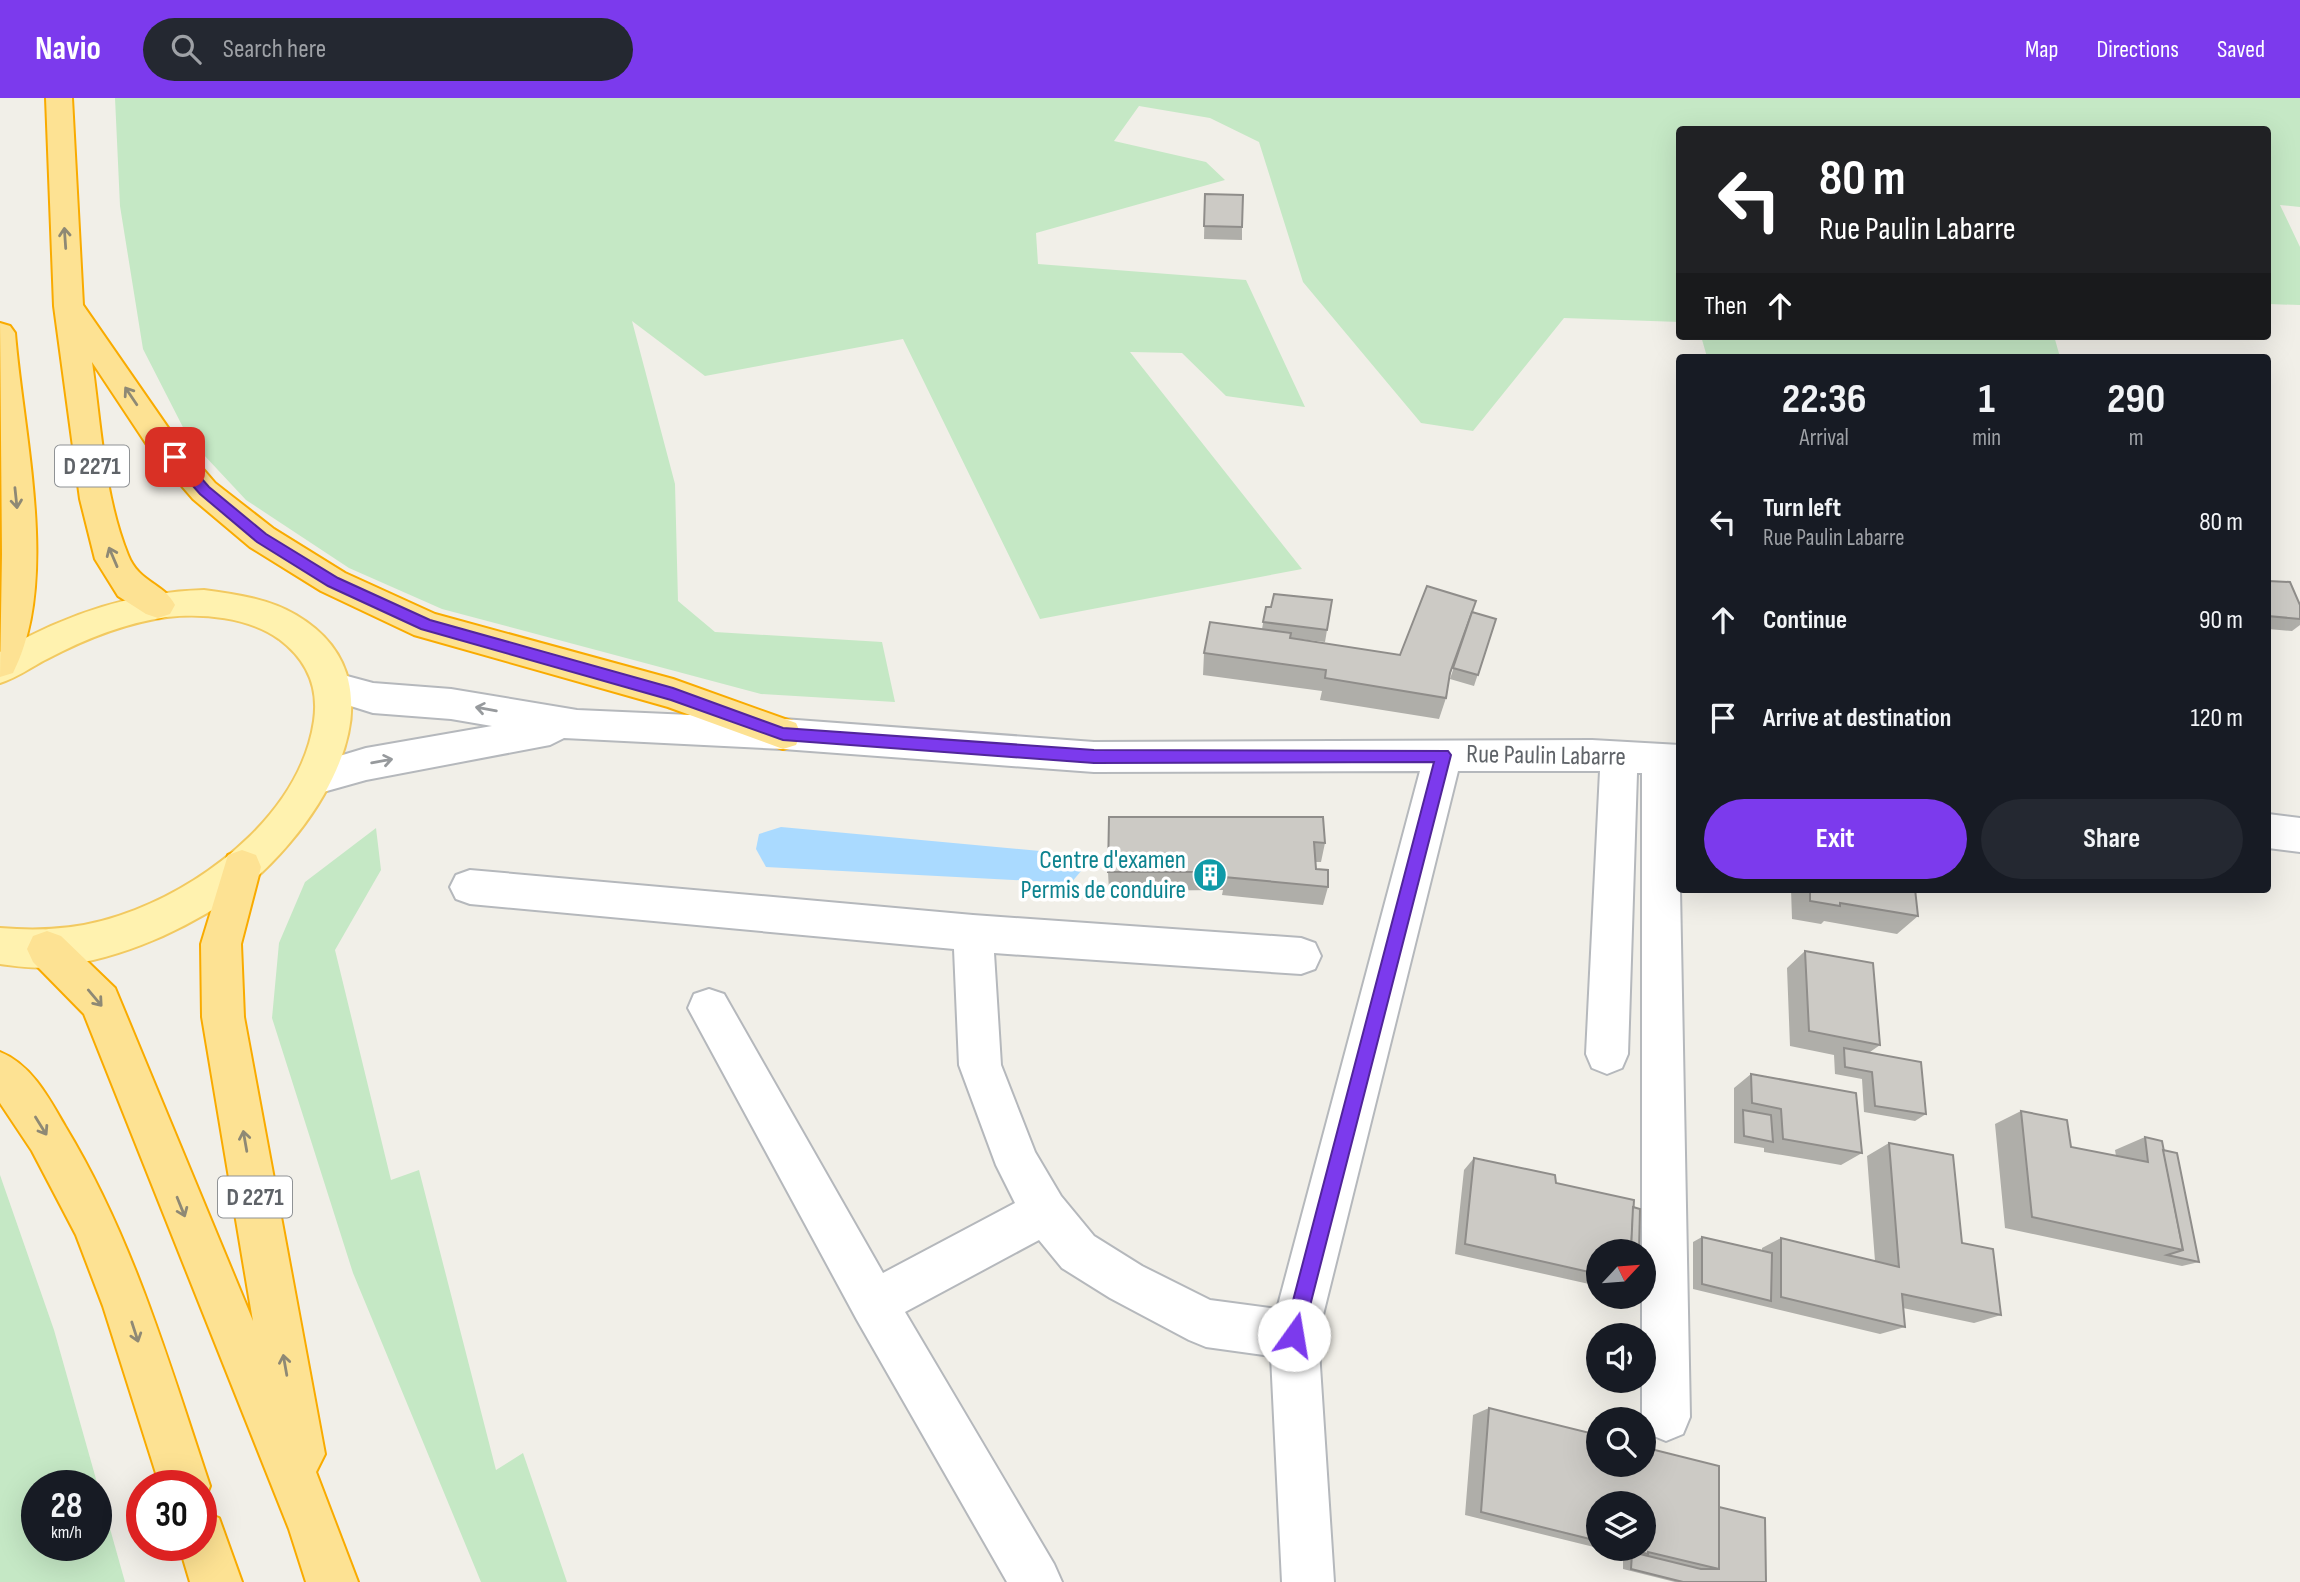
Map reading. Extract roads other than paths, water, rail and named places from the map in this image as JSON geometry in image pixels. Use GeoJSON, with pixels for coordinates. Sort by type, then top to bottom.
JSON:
{"type":"FeatureCollection","features":[{"type":"Feature","properties":{"kind":"highway","name":"D 2271"},"geometry":{"type":"LineString","coordinates":[[59,98],[69,306],[96,499],[112,559],[130,587],[158,605]]}},
{"type":"Feature","properties":{"kind":"highway"},"geometry":{"type":"LineString","coordinates":[[69,306],[160,440],[204,491],[262,538],[333,582],[426,625],[673,694],[783,734]]}},
{"type":"Feature","properties":{"kind":"highway"},"geometry":{"type":"LineString","coordinates":[[0,333],[18,531],[13,630],[0,663]]}},
{"type":"Feature","properties":{"kind":"highway","name":"D 2271"},"geometry":{"type":"LineString","coordinates":[[242,867],[221,944],[223,1017],[313,1529]]}},
{"type":"Feature","properties":{"kind":"highway","name":"D 2271"},"geometry":{"type":"LineString","coordinates":[[47,949],[100,1002],[332,1582]]}},
{"type":"Feature","properties":{"kind":"highway"},"geometry":{"type":"LineString","coordinates":[[0,1072],[19,1091],[67,1167],[110,1257],[180,1470]]}},
{"type":"Feature","properties":{"kind":"highway"},"geometry":{"type":"LineString","coordinates":[[209,1561],[216,1582]]}},
{"type":"Feature","properties":{"kind":"main road"},"geometry":{"type":"LineString","coordinates":[[0,669],[76,628],[117,614],[158,605],[208,603],[253,610],[290,627],[316,653],[332,686],[332,730],[316,778],[286,824],[242,867],[183,907],[116,935],[47,949],[0,946]]}},
{"type":"Feature","properties":{"kind":"street"},"geometry":{"type":"LineString","coordinates":[[332,686],[373,698],[452,704],[577,725]]}},
{"type":"Feature","properties":{"kind":"street","name":"Rue Paulin Labarre"},"geometry":{"type":"LineString","coordinates":[[577,725],[783,734],[1094,757],[1443,755],[1619,756],[1670,759]]}},
{"type":"Feature","properties":{"kind":"street"},"geometry":{"type":"LineString","coordinates":[[316,778],[366,764],[577,725]]}},
{"type":"Feature","properties":{"kind":"street"},"geometry":{"type":"LineString","coordinates":[[1308,1582],[1294,1335],[1443,755]]}},
{"type":"Feature","properties":{"kind":"street"},"geometry":{"type":"LineString","coordinates":[[1607,1054],[1619,756]]}},
{"type":"Feature","properties":{"kind":"street"},"geometry":{"type":"LineString","coordinates":[[1666,1417],[1670,759]]}},
{"type":"Feature","properties":{"kind":"street"},"geometry":{"type":"LineString","coordinates":[[2271,831],[2300,835]]}},
{"type":"Feature","properties":{"kind":"street"},"geometry":{"type":"LineString","coordinates":[[470,887],[973,933],[1301,956]]}},
{"type":"Feature","properties":{"kind":"street"},"geometry":{"type":"LineString","coordinates":[[973,933],[980,1065],[1018,1165],[1045,1212],[1079,1252],[1126,1282],[1206,1323],[1294,1335]]}},
{"type":"Feature","properties":{"kind":"street"},"geometry":{"type":"LineString","coordinates":[[709,1008],[874,1303],[1036,1582]]}},
{"type":"Feature","properties":{"kind":"street"},"geometry":{"type":"LineString","coordinates":[[874,1303],[1045,1212]]}},
{"type":"Feature","properties":{"kind":"water"},"geometry":{"type":"Polygon","coordinates":[[[781,827],[1040,851],[1072,857],[1081,871],[1071,883],[766,867],[756,849],[759,834],[781,827]]]}},
{"type":"Feature","properties":{"kind":"place","name":"Centre d'examen Permis de conduire"},"geometry":{"type":"Point","coordinates":[1210,875]}}]}
